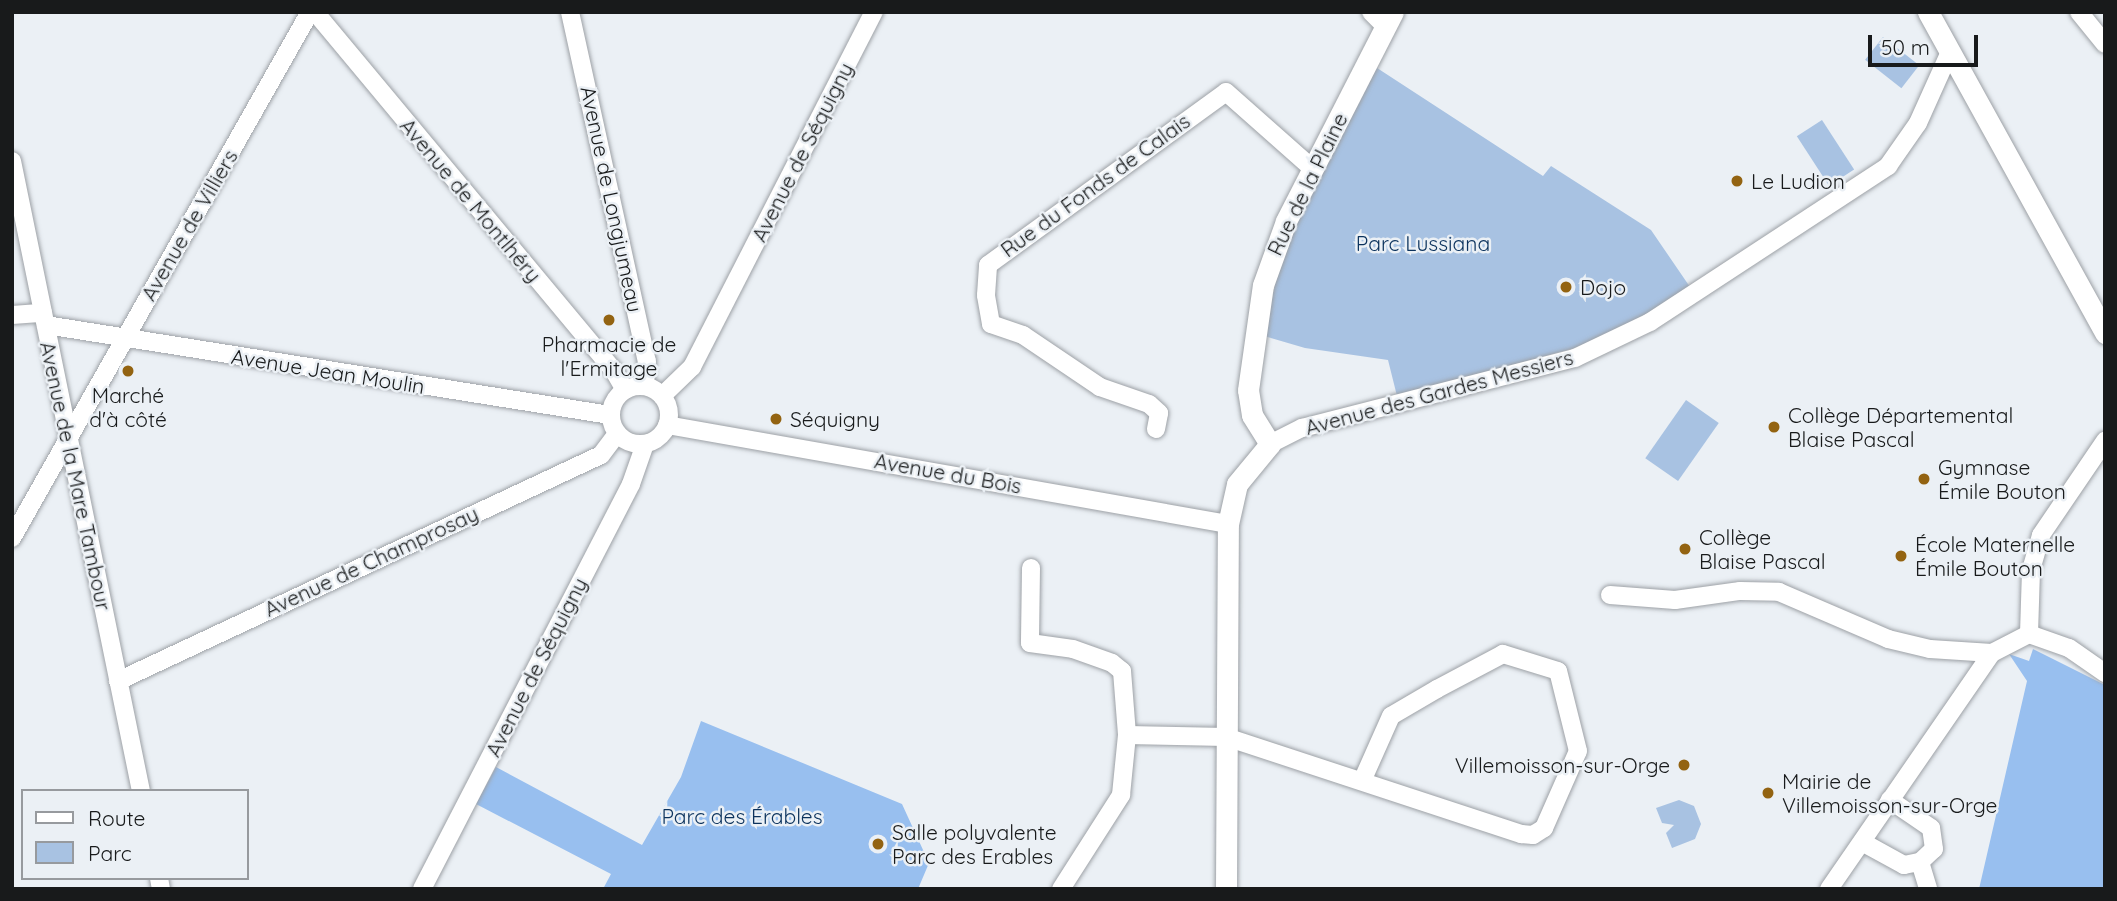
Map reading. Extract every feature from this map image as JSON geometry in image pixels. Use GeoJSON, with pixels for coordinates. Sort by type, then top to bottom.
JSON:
{"type":"FeatureCollection","features":[{"type":"Feature","properties":{"kind":"street","name":"Avenue de Villiers"},"geometry":{"type":"LineString","coordinates":[[12,538],[312,12]]}},
{"type":"Feature","properties":{"kind":"street","name":"Avenue de Montlhéry"},"geometry":{"type":"LineString","coordinates":[[312,12],[614,371],[625,390]]}},
{"type":"Feature","properties":{"kind":"street","name":"Avenue de Longjumeau"},"geometry":{"type":"LineString","coordinates":[[570,12],[648,361],[645,386]]}},
{"type":"Feature","properties":{"kind":"street","name":"Avenue de Séquigny"},"geometry":{"type":"LineString","coordinates":[[662,396],[692,367],[874,12]]}},
{"type":"Feature","properties":{"kind":"street"},"geometry":{"type":"LineString","coordinates":[[1928,12],[2105,333]]}},
{"type":"Feature","properties":{"kind":"street"},"geometry":{"type":"LineString","coordinates":[[2079,12],[2105,44]]}},
{"type":"Feature","properties":{"kind":"street","name":"Rue de la Plaine"},"geometry":{"type":"LineString","coordinates":[[1270,444],[1248,404],[1257,324],[1272,255],[1383,17]]}},
{"type":"Feature","properties":{"kind":"street","name":"Avenue des Gardes Messiers"},"geometry":{"type":"LineString","coordinates":[[1226,889],[1228,524],[1241,476],[1270,444],[1302,428],[1575,358],[1650,322],[1888,166],[1918,123],[1949,54]]}},
{"type":"Feature","properties":{"kind":"street","name":"Rue du Fonds de Calais"},"geometry":{"type":"LineString","coordinates":[[1156,429],[1159,413],[1149,404],[1100,387],[1023,335],[991,324],[986,295],[988,265],[1226,92],[1312,168]]}},
{"type":"Feature","properties":{"kind":"street","name":"Avenue de la Mare Tambour"},"geometry":{"type":"LineString","coordinates":[[12,161],[141,789]]}},
{"type":"Feature","properties":{"kind":"street","name":"Avenue Jean Moulin"},"geometry":{"type":"LineString","coordinates":[[12,315],[44,319],[125,339],[610,415]]}},
{"type":"Feature","properties":{"kind":"street"},"geometry":{"type":"LineString","coordinates":[[645,386],[662,396],[669,415],[662,434],[645,444],[635,444],[617,434],[610,415],[617,396],[625,390],[645,386]]}},
{"type":"Feature","properties":{"kind":"street","name":"Avenue du Bois"},"geometry":{"type":"LineString","coordinates":[[667,425],[1228,524]]}},
{"type":"Feature","properties":{"kind":"street","name":"Avenue de Champrosay"},"geometry":{"type":"LineString","coordinates":[[118,681],[601,455],[617,434]]}},
{"type":"Feature","properties":{"kind":"street"},"geometry":{"type":"LineString","coordinates":[[2029,634],[2031,570],[2041,535],[2105,440]]}},
{"type":"Feature","properties":{"kind":"street","name":"Avenue de Séquigny"},"geometry":{"type":"LineString","coordinates":[[422,889],[631,484],[645,444]]}},
{"type":"Feature","properties":{"kind":"street"},"geometry":{"type":"LineString","coordinates":[[1031,568],[1030,643],[1073,649],[1112,663],[1122,671],[1127,735],[1121,795],[1061,889]]}},
{"type":"Feature","properties":{"kind":"street"},"geometry":{"type":"LineString","coordinates":[[1610,595],[1675,600],[1740,591],[1779,592],[1888,639],[1930,649],[1993,653]]}},
{"type":"Feature","properties":{"kind":"street"},"geometry":{"type":"LineString","coordinates":[[1829,889],[1993,653],[2029,634],[2069,648],[2105,673]]}},
{"type":"Feature","properties":{"kind":"street"},"geometry":{"type":"LineString","coordinates":[[1127,735],[1226,737],[1362,781],[1533,835],[1544,828],[1578,751],[1558,671],[1503,654],[1437,689],[1391,716],[1362,781]]}},
{"type":"Feature","properties":{"kind":"street"},"geometry":{"type":"LineString","coordinates":[[1861,842],[1892,862],[1920,862],[1934,849],[1931,828],[1890,800]]}},
{"type":"Feature","properties":{"kind":"street"},"geometry":{"type":"LineString","coordinates":[[1920,862],[1928,889]]}},
{"type":"Feature","properties":{"kind":"green space"},"geometry":{"type":"Polygon","coordinates":[[[1883,37],[1919,65],[1901,88],[1865,60],[1883,37]]]}},
{"type":"Feature","properties":{"kind":"green space","name":"Parc Lussiana"},"geometry":{"type":"Polygon","coordinates":[[[1374,66],[1543,176],[1551,166],[1651,230],[1690,287],[1630,324],[1575,348],[1397,396],[1388,360],[1305,348],[1264,336],[1282,252],[1374,66]]]}},
{"type":"Feature","properties":{"kind":"green space"},"geometry":{"type":"Polygon","coordinates":[[[1822,120],[1854,169],[1829,186],[1797,136],[1822,120]]]}},
{"type":"Feature","properties":{"kind":"green space"},"geometry":{"type":"Polygon","coordinates":[[[1686,400],[1719,423],[1678,481],[1645,458],[1686,400]]]}},
{"type":"Feature","properties":{"kind":"green space"},"geometry":{"type":"Polygon","coordinates":[[[2033,649],[2105,685],[2105,889],[1979,889],[2027,681],[2009,654],[2029,661],[2033,649]]]}},
{"type":"Feature","properties":{"kind":"green space","name":"Parc des Érables"},"geometry":{"type":"Polygon","coordinates":[[[701,721],[902,804],[929,863],[918,889],[603,889],[611,874],[476,804],[496,767],[642,845],[681,777],[701,721]]]}},
{"type":"Feature","properties":{"kind":"green space"},"geometry":{"type":"Polygon","coordinates":[[[1679,800],[1694,806],[1701,824],[1695,839],[1672,848],[1666,833],[1674,825],[1662,823],[1656,808],[1679,800]]]}},
{"type":"Feature","properties":{"kind":"place","name":"Le Ludion"},"geometry":{"type":"Point","coordinates":[1737,181]}},
{"type":"Feature","properties":{"kind":"place","name":"Dojo"},"geometry":{"type":"Point","coordinates":[1566,287]}},
{"type":"Feature","properties":{"kind":"place","name":"Pharmacie de l'Ermitage"},"geometry":{"type":"Point","coordinates":[609,320]}},
{"type":"Feature","properties":{"kind":"place","name":"Marché d'à côté"},"geometry":{"type":"Point","coordinates":[128,371]}},
{"type":"Feature","properties":{"kind":"place","name":"Séquigny"},"geometry":{"type":"Point","coordinates":[776,419]}},
{"type":"Feature","properties":{"kind":"place","name":"Collège Départemental Blaise Pascal"},"geometry":{"type":"Point","coordinates":[1774,427]}},
{"type":"Feature","properties":{"kind":"place","name":"Gymnase Émile Bouton"},"geometry":{"type":"Point","coordinates":[1924,479]}},
{"type":"Feature","properties":{"kind":"place","name":"Collège Blaise Pascal"},"geometry":{"type":"Point","coordinates":[1685,549]}},
{"type":"Feature","properties":{"kind":"place","name":"École Maternelle Émile Bouton"},"geometry":{"type":"Point","coordinates":[1901,556]}},
{"type":"Feature","properties":{"kind":"place","name":"Villemoisson-sur-Orge"},"geometry":{"type":"Point","coordinates":[1684,765]}},
{"type":"Feature","properties":{"kind":"place","name":"Mairie de Villemoisson-sur-Orge"},"geometry":{"type":"Point","coordinates":[1768,793]}},
{"type":"Feature","properties":{"kind":"place","name":"Salle polyvalente Parc des Erables"},"geometry":{"type":"Point","coordinates":[878,844]}}]}
